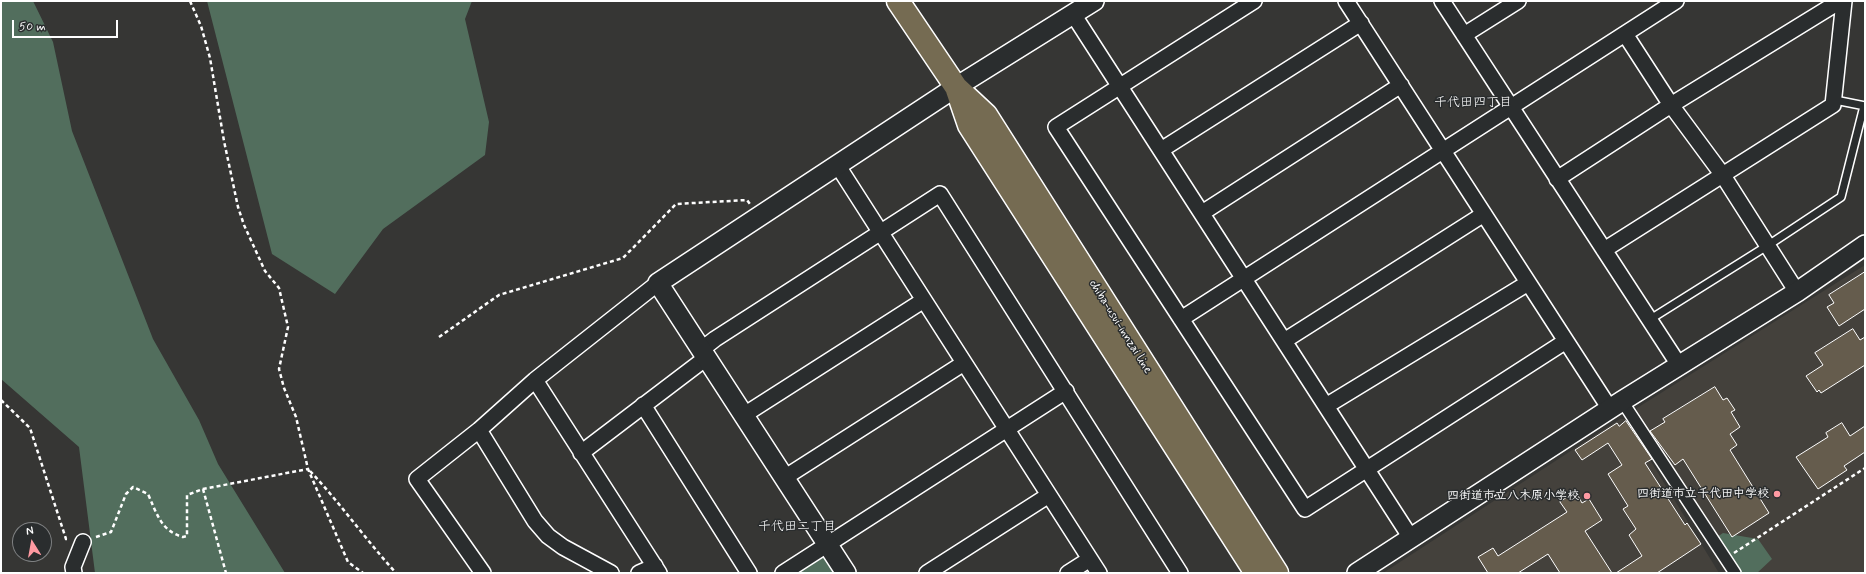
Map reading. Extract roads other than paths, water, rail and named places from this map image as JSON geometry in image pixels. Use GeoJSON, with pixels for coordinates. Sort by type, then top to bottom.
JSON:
{"type":"FeatureCollection","features":[{"type":"Feature","properties":{"kind":"main road","name":"chiba-usui-innzai line"},"geometry":{"type":"LineString","coordinates":[[898,1],[956,87],[986,115],[1277,573]]}},
{"type":"Feature","properties":{"kind":"main road","name":"chiba-usui-innzai line"},"geometry":{"type":"LineString","coordinates":[[956,87],[969,125],[1256,573]]}},
{"type":"Feature","properties":{"kind":"street"},"geometry":{"type":"LineString","coordinates":[[483,573],[417,479],[480,430],[535,380],[658,283],[956,87],[1094,1]]}},
{"type":"Feature","properties":{"kind":"street"},"geometry":{"type":"LineString","coordinates":[[1254,1],[1056,127],[1305,509],[1566,341]]}},
{"type":"Feature","properties":{"kind":"street"},"geometry":{"type":"LineString","coordinates":[[1346,1],[1566,341],[1616,405],[1735,573]]}},
{"type":"Feature","properties":{"kind":"street"},"geometry":{"type":"LineString","coordinates":[[1442,1],[1679,365]]}},
{"type":"Feature","properties":{"kind":"street"},"geometry":{"type":"LineString","coordinates":[[1464,35],[1518,1]]}},
{"type":"Feature","properties":{"kind":"street"},"geometry":{"type":"LineString","coordinates":[[1181,319],[1676,1]]}},
{"type":"Feature","properties":{"kind":"street"},"geometry":{"type":"LineString","coordinates":[[1558,179],[1671,105],[1840,1]]}},
{"type":"Feature","properties":{"kind":"street"},"geometry":{"type":"LineString","coordinates":[[1604,250],[1833,104],[1835,100],[1844,1]]}},
{"type":"Feature","properties":{"kind":"street"},"geometry":{"type":"LineString","coordinates":[[1074,14],[1411,538]]}},
{"type":"Feature","properties":{"kind":"street"},"geometry":{"type":"LineString","coordinates":[[1161,150],[1361,23]]}},
{"type":"Feature","properties":{"kind":"street"},"geometry":{"type":"LineString","coordinates":[[1625,34],[1671,105],[1722,174],[1797,292]]}},
{"type":"Feature","properties":{"kind":"street"},"geometry":{"type":"LineString","coordinates":[[1202,213],[1401,85]]}},
{"type":"Feature","properties":{"kind":"street"},"geometry":{"type":"LineString","coordinates":[[838,166],[1099,573]]}},
{"type":"Feature","properties":{"kind":"street"},"geometry":{"type":"LineString","coordinates":[[581,453],[643,405],[704,354],[715,339],[940,194],[1180,573]]}},
{"type":"Feature","properties":{"kind":"street"},"geometry":{"type":"LineString","coordinates":[[1284,341],[1484,214]]}},
{"type":"Feature","properties":{"kind":"street"},"geometry":{"type":"LineString","coordinates":[[1357,573],[1616,405],[1797,292],[1865,245]]}},
{"type":"Feature","properties":{"kind":"street"},"geometry":{"type":"LineString","coordinates":[[658,283],[846,573]]}},
{"type":"Feature","properties":{"kind":"street"},"geometry":{"type":"LineString","coordinates":[[1326,406],[1528,283]]}},
{"type":"Feature","properties":{"kind":"street"},"geometry":{"type":"LineString","coordinates":[[744,415],[924,300]]}},
{"type":"Feature","properties":{"kind":"street"},"geometry":{"type":"LineString","coordinates":[[784,478],[964,363]]}},
{"type":"Feature","properties":{"kind":"street"},"geometry":{"type":"LineString","coordinates":[[535,380],[657,570],[639,573]]}},
{"type":"Feature","properties":{"kind":"street"},"geometry":{"type":"LineString","coordinates":[[783,573],[1066,392]]}},
{"type":"Feature","properties":{"kind":"street"},"geometry":{"type":"LineString","coordinates":[[643,405],[749,573]]}},
{"type":"Feature","properties":{"kind":"street"},"geometry":{"type":"LineString","coordinates":[[480,430],[535,521],[548,536],[563,547],[610,573]]}},
{"type":"Feature","properties":{"kind":"street"},"geometry":{"type":"LineString","coordinates":[[927,573],[1049,495]]}},
{"type":"Feature","properties":{"kind":"street"},"geometry":{"type":"LineString","coordinates":[[74,573],[73,567],[83,542]]}},
{"type":"Feature","properties":{"kind":"street"},"geometry":{"type":"LineString","coordinates":[[1068,573],[1090,559]]}},
{"type":"Feature","properties":{"kind":"lane"},"geometry":{"type":"LineString","coordinates":[[1649,320],[1767,246],[1841,197],[1864,106],[1835,100]]}},
{"type":"Feature","properties":{"kind":"place","name":"四街道市立千代田中学校"},"geometry":{"type":"Point","coordinates":[1777,494]}},
{"type":"Feature","properties":{"kind":"place","name":"四街道市立八木原小学校"},"geometry":{"type":"Point","coordinates":[1587,496]}},
{"type":"Feature","properties":{"kind":"district","name":"千代田四丁目"},"geometry":{"type":"Point","coordinates":[1473,103]}},
{"type":"Feature","properties":{"kind":"district","name":"千代田二丁目"},"geometry":{"type":"Point","coordinates":[797,527]}}]}
